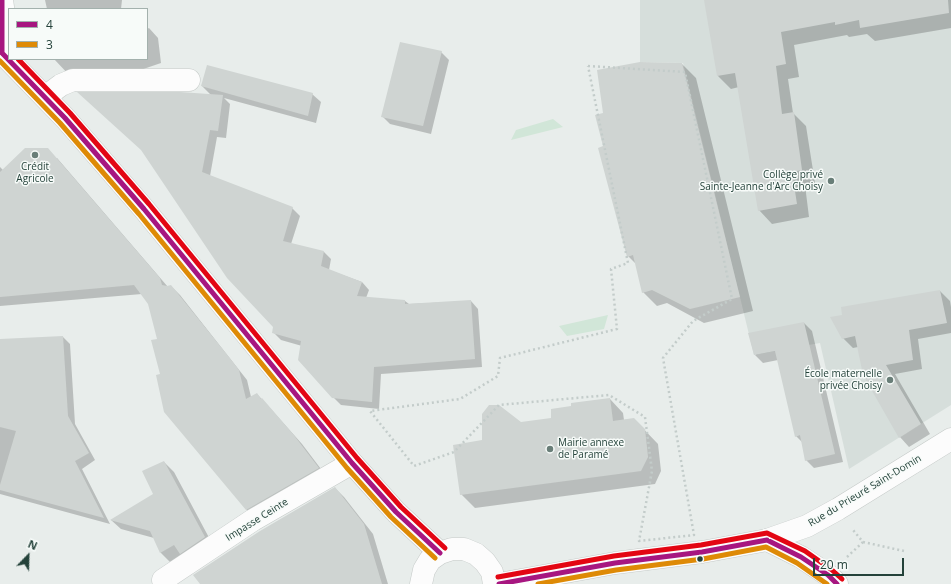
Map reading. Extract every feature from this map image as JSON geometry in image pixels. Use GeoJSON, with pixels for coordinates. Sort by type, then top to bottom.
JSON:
{"type":"FeatureCollection","features":[{"type":"Feature","properties":{"kind":"street"},"geometry":{"type":"LineString","coordinates":[[2,0],[1,55],[65,118],[144,209],[352,463],[396,512],[440,553]]}},
{"type":"Feature","properties":{"kind":"street"},"geometry":{"type":"LineString","coordinates":[[45,97],[61,85],[74,80],[189,80]]}},
{"type":"Feature","properties":{"kind":"street","name":"Rue du Prieuré Saint-Domin"},"geometry":{"type":"LineString","coordinates":[[499,584],[615,563],[702,552],[767,540],[807,526],[838,509],[951,439]]}},
{"type":"Feature","properties":{"kind":"street","name":"Impasse Ceinte"},"geometry":{"type":"LineString","coordinates":[[163,580],[253,520],[352,463]]}},
{"type":"Feature","properties":{"kind":"street"},"geometry":{"type":"LineString","coordinates":[[767,540],[800,557],[832,580]]}},
{"type":"Feature","properties":{"kind":"street"},"geometry":{"type":"LineString","coordinates":[[421,584],[424,570],[430,560],[440,553],[452,549],[464,549],[476,554],[485,562],[492,572],[494,584]]}},
{"type":"Feature","properties":{"kind":"path"},"geometry":{"type":"LineString","coordinates":[[588,66],[685,72],[732,299],[693,321],[663,358],[694,535],[639,541],[652,471],[645,417],[608,395],[499,405],[454,452],[414,466],[370,411],[460,399],[498,376],[500,358],[617,328],[611,269],[628,263],[588,66]]}},
{"type":"Feature","properties":{"kind":"path"},"geometry":{"type":"LineString","coordinates":[[838,509],[863,542],[904,550]]}},
{"type":"Feature","properties":{"kind":"path"},"geometry":{"type":"LineString","coordinates":[[832,580],[863,542]]}},
{"type":"Feature","properties":{"kind":"shaded area","name":"Collège privé Sainte-Jeanne d'Arc Choisy"},"geometry":{"type":"Polygon","coordinates":[[[640,0],[951,0],[951,405],[849,469],[820,343],[754,355],[683,63],[640,62],[640,0]]]}},
{"type":"Feature","properties":{"kind":"green space"},"geometry":{"type":"Polygon","coordinates":[[[553,119],[563,127],[511,140],[516,130],[553,119]]]}},
{"type":"Feature","properties":{"kind":"green space"},"geometry":{"type":"Polygon","coordinates":[[[608,315],[604,329],[567,336],[559,326],[608,315]]]}},
{"type":"Feature","properties":{"kind":"building"},"geometry":{"type":"Polygon","coordinates":[[[704,0],[948,0],[949,13],[860,28],[859,20],[835,25],[835,22],[781,32],[786,64],[776,66],[782,114],[794,112],[802,170],[792,172],[797,204],[758,211],[735,73],[717,76],[704,0]]]}},
{"type":"Feature","properties":{"kind":"building"},"geometry":{"type":"Polygon","coordinates":[[[400,42],[442,51],[423,126],[381,117],[400,42]]]}},
{"type":"Feature","properties":{"kind":"building"},"geometry":{"type":"Polygon","coordinates":[[[640,62],[682,63],[740,297],[690,309],[652,290],[642,293],[633,255],[627,257],[598,148],[603,146],[595,115],[603,113],[597,70],[640,62]]]}},
{"type":"Feature","properties":{"kind":"building"},"geometry":{"type":"Polygon","coordinates":[[[207,65],[313,93],[308,116],[201,86],[207,65]]]}},
{"type":"Feature","properties":{"kind":"building"},"geometry":{"type":"Polygon","coordinates":[[[77,92],[180,92],[223,95],[218,131],[210,130],[202,172],[293,207],[283,241],[324,251],[321,266],[362,282],[357,296],[405,300],[405,304],[471,300],[475,359],[374,367],[372,402],[332,398],[298,360],[301,341],[272,333],[273,327],[227,278],[141,150],[77,92]]]}},
{"type":"Feature","properties":{"kind":"building"},"geometry":{"type":"Polygon","coordinates":[[[25,148],[48,148],[160,278],[162,285],[171,285],[229,357],[239,370],[246,399],[257,393],[293,434],[319,468],[246,510],[164,412],[156,375],[160,374],[151,340],[157,339],[148,304],[134,285],[0,297],[0,172],[25,148]]]}},
{"type":"Feature","properties":{"kind":"building"},"geometry":{"type":"Polygon","coordinates":[[[940,290],[947,323],[909,330],[913,360],[886,365],[921,424],[899,438],[863,375],[855,336],[842,339],[830,317],[842,315],[841,307],[940,290]]]}},
{"type":"Feature","properties":{"kind":"building"},"geometry":{"type":"Polygon","coordinates":[[[804,322],[835,454],[805,461],[800,435],[795,437],[775,351],[754,355],[748,333],[804,322]]]}},
{"type":"Feature","properties":{"kind":"building"},"geometry":{"type":"Polygon","coordinates":[[[63,336],[68,416],[89,453],[75,461],[104,518],[0,490],[0,485],[16,431],[0,427],[0,339],[63,336]]]}},
{"type":"Feature","properties":{"kind":"building","name":"Mairie annexe de Paramé"},"geometry":{"type":"Polygon","coordinates":[[[610,398],[613,421],[634,418],[645,429],[648,457],[641,471],[460,495],[453,445],[482,440],[482,414],[489,405],[499,405],[521,422],[551,418],[551,409],[571,406],[571,403],[610,398]]]}},
{"type":"Feature","properties":{"kind":"building"},"geometry":{"type":"Polygon","coordinates":[[[164,461],[205,537],[180,554],[174,545],[160,553],[150,531],[110,520],[153,494],[142,471],[164,461]]]}},
{"type":"Feature","properties":{"kind":"building"},"geometry":{"type":"Polygon","coordinates":[[[335,487],[364,524],[382,584],[200,584],[193,575],[260,531],[335,487]]]}},
{"type":"Feature","properties":{"kind":"transit line","name":"4"},"geometry":{"type":"LineString","coordinates":[[2,0],[2,53]]}},
{"type":"Feature","properties":{"kind":"transit line","name":"4"},"geometry":{"type":"LineString","coordinates":[[2,53],[8,59]]}},
{"type":"Feature","properties":{"kind":"transit line","name":"4"},"geometry":{"type":"LineString","coordinates":[[9,60],[65,118],[144,209],[352,463],[396,512],[440,553]]}},
{"type":"Feature","properties":{"kind":"transit line"},"geometry":{"type":"LineString","coordinates":[[19,60],[70,113],[149,204],[357,458],[401,507],[445,548]]}},
{"type":"Feature","properties":{"kind":"transit line","name":"3"},"geometry":{"type":"LineString","coordinates":[[0,61],[60,123],[139,214],[347,468],[391,517],[435,558]]}},
{"type":"Feature","properties":{"kind":"transit line"},"geometry":{"type":"LineString","coordinates":[[498,577],[614,556],[701,545],[767,533],[805,551],[842,579]]}},
{"type":"Feature","properties":{"kind":"transit line","name":"4"},"geometry":{"type":"LineString","coordinates":[[767,540],[801,557],[828,575],[837,584]]}},
{"type":"Feature","properties":{"kind":"transit line","name":"4"},"geometry":{"type":"LineString","coordinates":[[499,584],[615,563],[702,552],[767,540]]}},
{"type":"Feature","properties":{"kind":"transit line","name":"3"},"geometry":{"type":"LineString","coordinates":[[538,584],[616,570],[703,559],[766,547],[797,563],[827,584]]}},
{"type":"Feature","properties":{"kind":"place","name":"Crédit Agricole"},"geometry":{"type":"Point","coordinates":[35,155]}},
{"type":"Feature","properties":{"kind":"place","name":"Collège privé Sainte-Jeanne d'Arc Choisy"},"geometry":{"type":"Point","coordinates":[831,181]}},
{"type":"Feature","properties":{"kind":"place","name":"École maternelle privée Choisy"},"geometry":{"type":"Point","coordinates":[890,380]}},
{"type":"Feature","properties":{"kind":"place","name":"Mairie annexe de Paramé"},"geometry":{"type":"Point","coordinates":[550,449]}}]}
